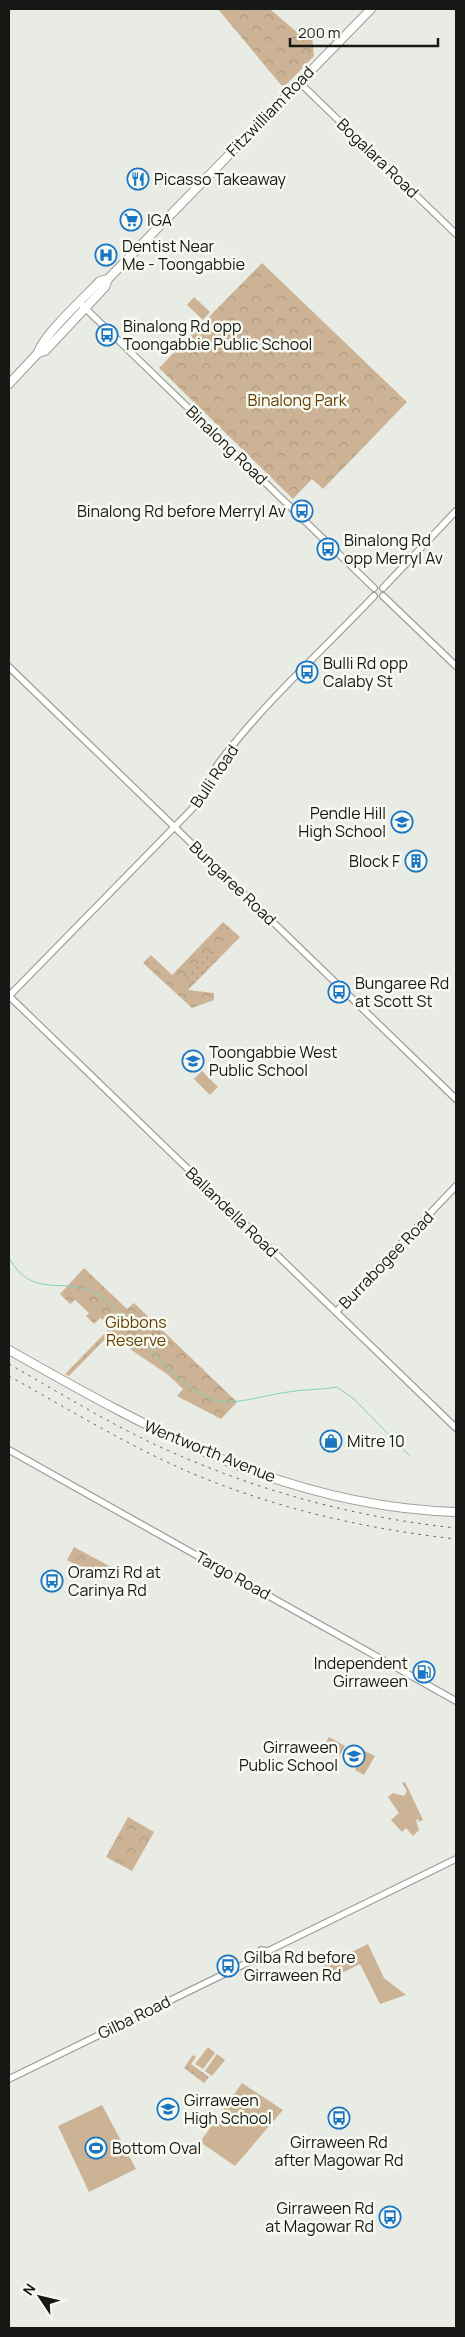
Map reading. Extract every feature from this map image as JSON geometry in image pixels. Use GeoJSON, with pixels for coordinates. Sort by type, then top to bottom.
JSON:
{"type":"FeatureCollection","features":[{"type":"Feature","properties":{"kind":"main road","name":"Fitzwilliam Road"},"geometry":{"type":"LineString","coordinates":[[9,384],[38,354],[40,347],[50,334],[82,305],[100,281],[108,280],[371,9]]}},
{"type":"Feature","properties":{"kind":"main road","name":"Wentworth Avenue"},"geometry":{"type":"LineString","coordinates":[[9,1350],[136,1421],[245,1468],[354,1501],[420,1511],[456,1512]]}},
{"type":"Feature","properties":{"kind":"street","name":"Bogalara Road"},"geometry":{"type":"LineString","coordinates":[[299,82],[456,234]]}},
{"type":"Feature","properties":{"kind":"street","name":"Binalong Road"},"geometry":{"type":"LineString","coordinates":[[82,305],[374,588]]}},
{"type":"Feature","properties":{"kind":"street"},"geometry":{"type":"LineString","coordinates":[[456,511],[383,588],[383,596],[456,666]]}},
{"type":"Feature","properties":{"kind":"street"},"geometry":{"type":"LineString","coordinates":[[383,588],[380,586],[374,588],[373,591],[374,596],[380,598],[383,596]]}},
{"type":"Feature","properties":{"kind":"street","name":"Bulli Road"},"geometry":{"type":"LineString","coordinates":[[9,996],[197,804],[212,772],[239,739],[374,596]]}},
{"type":"Feature","properties":{"kind":"street","name":"Bungaree Road"},"geometry":{"type":"LineString","coordinates":[[9,667],[456,1099]]}},
{"type":"Feature","properties":{"kind":"street","name":"Ballandella Road"},"geometry":{"type":"LineString","coordinates":[[9,996],[456,1428]]}},
{"type":"Feature","properties":{"kind":"street","name":"Burrabogee Road"},"geometry":{"type":"LineString","coordinates":[[336,1312],[456,1186]]}},
{"type":"Feature","properties":{"kind":"street","name":"Targo Road"},"geometry":{"type":"LineString","coordinates":[[9,1450],[456,1701]]}},
{"type":"Feature","properties":{"kind":"street","name":"Gilba Road"},"geometry":{"type":"LineString","coordinates":[[9,2079],[259,1957],[261,1950],[268,1951],[456,1859]]}},
{"type":"Feature","properties":{"kind":"green space"},"geometry":{"type":"Polygon","coordinates":[[[218,9],[270,9],[306,40],[312,35],[314,56],[285,86],[281,85],[218,9]]]}},
{"type":"Feature","properties":{"kind":"green space","name":"Binalong Park"},"geometry":{"type":"Polygon","coordinates":[[[262,263],[407,402],[323,489],[312,479],[293,499],[159,368],[262,263]]]}},
{"type":"Feature","properties":{"kind":"green space"},"geometry":{"type":"Polygon","coordinates":[[[194,297],[210,312],[203,320],[187,305],[194,297]]]}},
{"type":"Feature","properties":{"kind":"green space"},"geometry":{"type":"Polygon","coordinates":[[[223,922],[240,937],[188,990],[214,993],[214,1000],[192,1008],[143,963],[151,955],[172,975],[223,922]]]}},
{"type":"Feature","properties":{"kind":"green space"},"geometry":{"type":"Polygon","coordinates":[[[212,951],[218,957],[192,984],[186,978],[212,951]]]}},
{"type":"Feature","properties":{"kind":"green space"},"geometry":{"type":"Polygon","coordinates":[[[202,1071],[218,1087],[210,1095],[194,1079],[202,1071]]]}},
{"type":"Feature","properties":{"kind":"green space","name":"Gibbons Reserve"},"geometry":{"type":"Polygon","coordinates":[[[84,1268],[127,1309],[134,1303],[237,1402],[221,1419],[177,1396],[183,1389],[167,1374],[109,1335],[69,1376],[65,1374],[112,1326],[104,1318],[103,1320],[100,1318],[94,1324],[86,1316],[89,1313],[75,1300],[70,1304],[60,1294],[84,1268]]]}},
{"type":"Feature","properties":{"kind":"green space"},"geometry":{"type":"Polygon","coordinates":[[[74,1547],[113,1568],[105,1581],[67,1560],[74,1547]]]}},
{"type":"Feature","properties":{"kind":"green space"},"geometry":{"type":"Polygon","coordinates":[[[329,1737],[345,1746],[340,1755],[324,1746],[329,1737]]]}},
{"type":"Feature","properties":{"kind":"green space"},"geometry":{"type":"Polygon","coordinates":[[[365,1751],[375,1756],[364,1775],[355,1770],[365,1751]]]}},
{"type":"Feature","properties":{"kind":"green space"},"geometry":{"type":"Polygon","coordinates":[[[405,1782],[423,1820],[419,1822],[418,1819],[416,1820],[419,1830],[413,1836],[406,1828],[402,1832],[391,1820],[399,1813],[388,1797],[393,1793],[404,1796],[407,1791],[402,1783],[405,1782]]]}},
{"type":"Feature","properties":{"kind":"green space"},"geometry":{"type":"Polygon","coordinates":[[[128,1817],[154,1832],[132,1871],[106,1857],[128,1817]]]}},
{"type":"Feature","properties":{"kind":"green space"},"geometry":{"type":"Polygon","coordinates":[[[368,1944],[384,1978],[406,1995],[380,2004],[360,1964],[330,1979],[323,1966],[368,1944]]]}},
{"type":"Feature","properties":{"kind":"green space"},"geometry":{"type":"Polygon","coordinates":[[[208,2047],[215,2053],[203,2069],[195,2064],[208,2047]]]}},
{"type":"Feature","properties":{"kind":"green space"},"geometry":{"type":"Polygon","coordinates":[[[217,2054],[225,2060],[212,2076],[205,2071],[217,2054]]]}},
{"type":"Feature","properties":{"kind":"green space"},"geometry":{"type":"Polygon","coordinates":[[[193,2055],[196,2057],[191,2064],[209,2077],[204,2083],[184,2068],[193,2055]]]}},
{"type":"Feature","properties":{"kind":"green space"},"geometry":{"type":"Polygon","coordinates":[[[242,2083],[283,2110],[235,2166],[200,2142],[242,2083]]]}},
{"type":"Feature","properties":{"kind":"green space","name":"Bottom Oval"},"geometry":{"type":"Polygon","coordinates":[[[102,2105],[136,2169],[89,2192],[58,2126],[102,2105]]]}},
{"type":"Feature","properties":{"kind":"waterway"},"geometry":{"type":"LineString","coordinates":[[9,1258],[18,1271],[39,1284],[87,1289],[99,1295],[122,1314],[168,1368],[186,1384],[205,1396],[215,1400],[231,1402],[294,1391],[337,1387],[354,1399],[410,1456]]}},
{"type":"Feature","properties":{"kind":"railway"},"geometry":{"type":"LineString","coordinates":[[9,1364],[139,1437],[230,1476],[341,1509],[379,1517],[456,1528]]}},
{"type":"Feature","properties":{"kind":"railway"},"geometry":{"type":"LineString","coordinates":[[9,1376],[143,1450],[221,1485],[287,1506],[354,1523],[456,1539]]}},
{"type":"Feature","properties":{"kind":"place","name":"Picasso Takeaway"},"geometry":{"type":"Point","coordinates":[138,179]}},
{"type":"Feature","properties":{"kind":"place","name":"IGA"},"geometry":{"type":"Point","coordinates":[131,220]}},
{"type":"Feature","properties":{"kind":"place","name":"Dentist Near Me - Toongabbie"},"geometry":{"type":"Point","coordinates":[106,255]}},
{"type":"Feature","properties":{"kind":"place","name":"Binalong Rd opp Toongabbie Public School"},"geometry":{"type":"Point","coordinates":[107,335]}},
{"type":"Feature","properties":{"kind":"place","name":"Binalong Rd before Merryl Av"},"geometry":{"type":"Point","coordinates":[302,511]}},
{"type":"Feature","properties":{"kind":"place","name":"Binalong Rd opp Merryl Av"},"geometry":{"type":"Point","coordinates":[328,549]}},
{"type":"Feature","properties":{"kind":"place","name":"Bulli Rd opp Calaby St"},"geometry":{"type":"Point","coordinates":[307,672]}},
{"type":"Feature","properties":{"kind":"place","name":"Pendle Hill High School"},"geometry":{"type":"Point","coordinates":[402,822]}},
{"type":"Feature","properties":{"kind":"place","name":"Block F"},"geometry":{"type":"Point","coordinates":[416,861]}},
{"type":"Feature","properties":{"kind":"place","name":"Bungaree Rd at Scott St"},"geometry":{"type":"Point","coordinates":[339,992]}},
{"type":"Feature","properties":{"kind":"place","name":"Toongabbie West Public School"},"geometry":{"type":"Point","coordinates":[193,1061]}},
{"type":"Feature","properties":{"kind":"place","name":"Mitre 10"},"geometry":{"type":"Point","coordinates":[331,1441]}},
{"type":"Feature","properties":{"kind":"place","name":"Oramzi Rd at Carinya Rd"},"geometry":{"type":"Point","coordinates":[52,1581]}},
{"type":"Feature","properties":{"kind":"place","name":"Independent Girraween"},"geometry":{"type":"Point","coordinates":[424,1672]}},
{"type":"Feature","properties":{"kind":"place","name":"Girraween Public School"},"geometry":{"type":"Point","coordinates":[354,1756]}},
{"type":"Feature","properties":{"kind":"place","name":"Gilba Rd before Girraween Rd"},"geometry":{"type":"Point","coordinates":[228,1966]}},
{"type":"Feature","properties":{"kind":"place","name":"Girraween High School"},"geometry":{"type":"Point","coordinates":[168,2109]}},
{"type":"Feature","properties":{"kind":"place","name":"Girraween Rd after Magowar Rd"},"geometry":{"type":"Point","coordinates":[339,2118]}},
{"type":"Feature","properties":{"kind":"place","name":"Bottom Oval"},"geometry":{"type":"Point","coordinates":[96,2148]}},
{"type":"Feature","properties":{"kind":"place","name":"Girraween Rd at Magowar Rd"},"geometry":{"type":"Point","coordinates":[390,2217]}}]}
